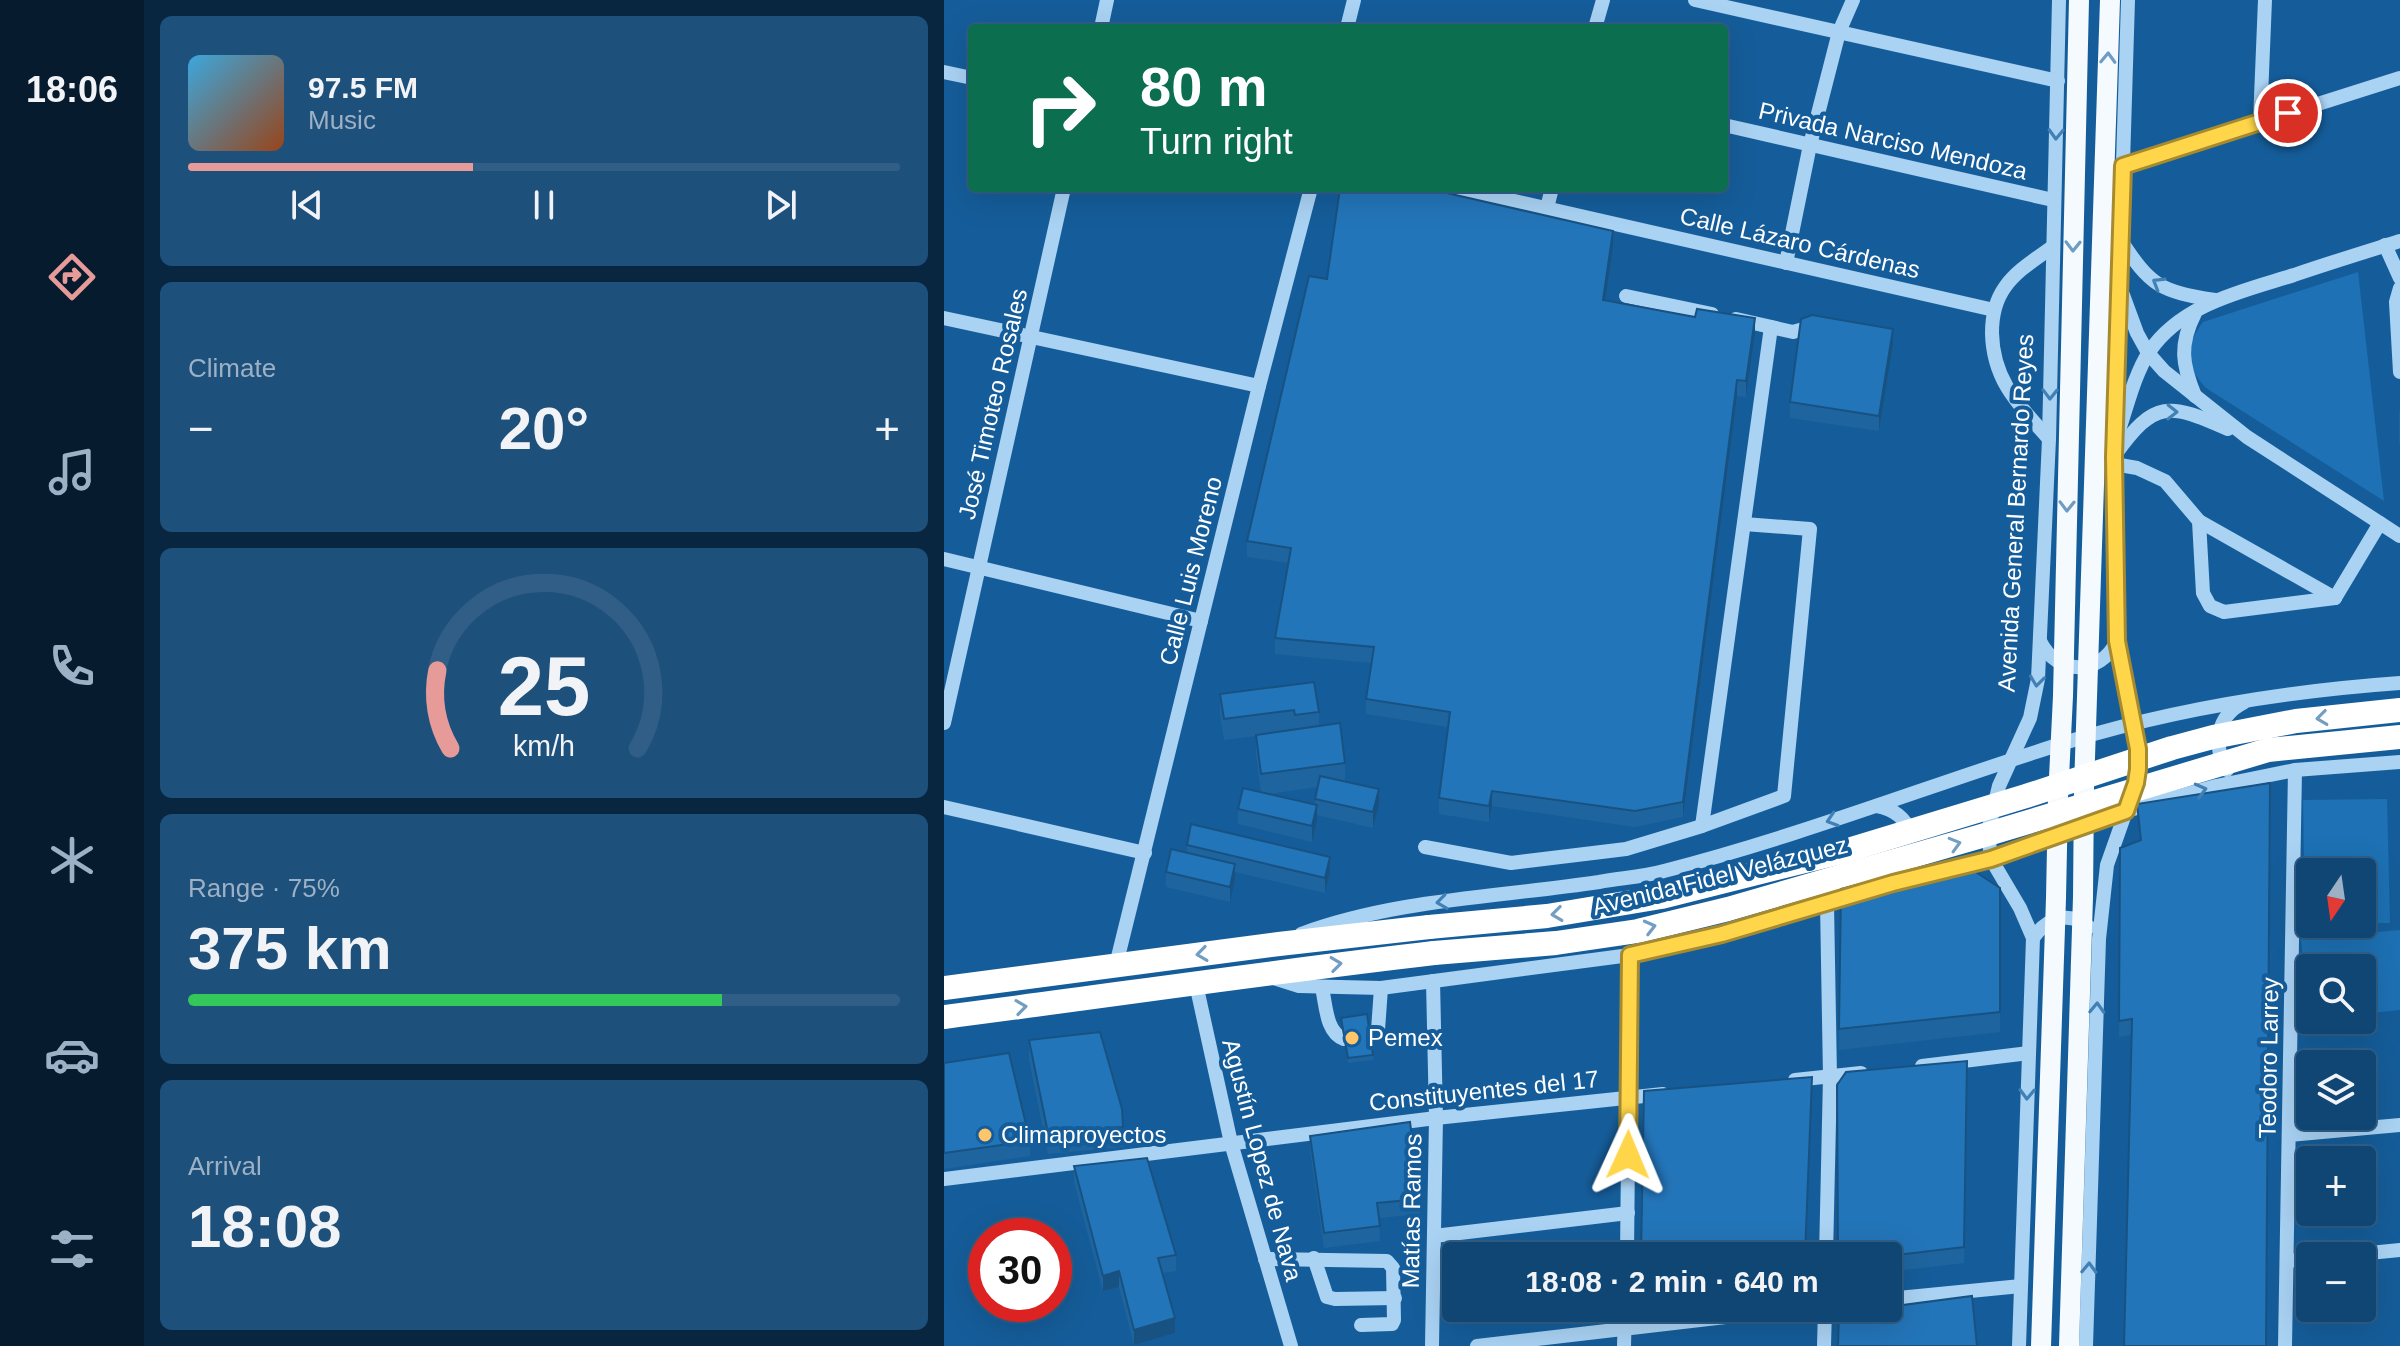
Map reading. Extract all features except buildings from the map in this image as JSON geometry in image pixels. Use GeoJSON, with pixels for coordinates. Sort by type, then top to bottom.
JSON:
{"type":"FeatureCollection","features":[{"type":"Feature","properties":{"kind":"highway","name":"Avenida Fidel Velázquez"},"geometry":{"type":"LineString","coordinates":[[944,988],[1279,944],[1547,916],[1661,897],[1845,851],[2213,737],[2296,721],[2400,710]]}},
{"type":"Feature","properties":{"kind":"highway","name":"Avenida Fidel Velázquez"},"geometry":{"type":"LineString","coordinates":[[944,1017],[1258,974],[1434,953],[1556,943],[1638,931],[1728,909],[2268,750],[2400,737]]}},
{"type":"Feature","properties":{"kind":"main road","name":"Avenida General Bernardo Reyes"},"geometry":{"type":"LineString","coordinates":[[2041,1346],[2063,696],[2079,0]]}},
{"type":"Feature","properties":{"kind":"main road"},"geometry":{"type":"LineString","coordinates":[[2069,1346],[2110,0]]}},
{"type":"Feature","properties":{"kind":"street"},"geometry":{"type":"LineString","coordinates":[[1102,24],[1107,0]]}},
{"type":"Feature","properties":{"kind":"street"},"geometry":{"type":"LineString","coordinates":[[1348,24],[1354,0]]}},
{"type":"Feature","properties":{"kind":"street"},"geometry":{"type":"LineString","coordinates":[[1596,24],[1603,0]]}},
{"type":"Feature","properties":{"kind":"street"},"geometry":{"type":"LineString","coordinates":[[1695,0],[2058,81]]}},
{"type":"Feature","properties":{"kind":"street"},"geometry":{"type":"LineString","coordinates":[[1786,263],[1810,145],[1839,32],[1853,0]]}},
{"type":"Feature","properties":{"kind":"street","name":"Avenida General Bernardo Reyes"},"geometry":{"type":"LineString","coordinates":[[2019,1346],[2033,938],[2020,908],[1991,859],[1989,821],[1999,786],[2030,718],[2038,679],[2049,439],[2059,0]]}},
{"type":"Feature","properties":{"kind":"street"},"geometry":{"type":"LineString","coordinates":[[2086,1346],[2099,939],[2107,865],[2138,769],[2138,749],[2117,641],[2114,454],[2128,0]]}},
{"type":"Feature","properties":{"kind":"street"},"geometry":{"type":"LineString","coordinates":[[2260,122],[2265,0]]}},
{"type":"Feature","properties":{"kind":"street"},"geometry":{"type":"LineString","coordinates":[[944,72],[968,77]]}},
{"type":"Feature","properties":{"kind":"street"},"geometry":{"type":"LineString","coordinates":[[2123,166],[2400,78]]}},
{"type":"Feature","properties":{"kind":"street","name":"Privada Narciso Mendoza"},"geometry":{"type":"LineString","coordinates":[[1728,126],[2053,200]]}},
{"type":"Feature","properties":{"kind":"street","name":"José Timoteo Rosales"},"geometry":{"type":"LineString","coordinates":[[944,723],[1063,192]]}},
{"type":"Feature","properties":{"kind":"street","name":"Calle Luis Moreno"},"geometry":{"type":"LineString","coordinates":[[1116,965],[1310,192]]}},
{"type":"Feature","properties":{"kind":"street","name":"Calle Lázaro Cárdenas"},"geometry":{"type":"LineString","coordinates":[[1475,192],[1994,310]]}},
{"type":"Feature","properties":{"kind":"street"},"geometry":{"type":"LineString","coordinates":[[1547,208],[1551,192]]}},
{"type":"Feature","properties":{"kind":"street"},"geometry":{"type":"LineString","coordinates":[[2120,238],[2137,265],[2158,284],[2173,291],[2215,300]]}},
{"type":"Feature","properties":{"kind":"street"},"geometry":{"type":"LineString","coordinates":[[2114,454],[2134,386],[2148,353],[2164,335],[2215,300],[2400,241]]}},
{"type":"Feature","properties":{"kind":"street"},"geometry":{"type":"LineString","coordinates":[[2385,245],[2400,278]]}},
{"type":"Feature","properties":{"kind":"street"},"geometry":{"type":"LineString","coordinates":[[2049,439],[2003,383],[1992,347],[1994,310],[2005,287],[2052,247]]}},
{"type":"Feature","properties":{"kind":"street"},"geometry":{"type":"LineString","coordinates":[[2120,287],[2137,333],[2148,353],[2164,371],[2247,437],[2400,536]]}},
{"type":"Feature","properties":{"kind":"street"},"geometry":{"type":"LineString","coordinates":[[2400,288],[2396,302],[2400,372]]}},
{"type":"Feature","properties":{"kind":"street"},"geometry":{"type":"LineString","coordinates":[[1626,296],[1793,332],[1831,320]]}},
{"type":"Feature","properties":{"kind":"street"},"geometry":{"type":"LineString","coordinates":[[2196,396],[2187,376],[2183,355],[2187,331],[2197,311]]}},
{"type":"Feature","properties":{"kind":"street"},"geometry":{"type":"LineString","coordinates":[[944,318],[1259,386]]}},
{"type":"Feature","properties":{"kind":"street"},"geometry":{"type":"LineString","coordinates":[[1702,826],[1771,327]]}},
{"type":"Feature","properties":{"kind":"street"},"geometry":{"type":"LineString","coordinates":[[2114,454],[2142,422],[2164,410],[2191,414],[2247,437]]}},
{"type":"Feature","properties":{"kind":"street"},"geometry":{"type":"LineString","coordinates":[[2114,454],[2165,481],[2199,521],[2335,598]]}},
{"type":"Feature","properties":{"kind":"street"},"geometry":{"type":"LineString","coordinates":[[2199,521],[2203,593],[2210,606],[2224,612],[2335,598]]}},
{"type":"Feature","properties":{"kind":"street"},"geometry":{"type":"LineString","coordinates":[[2335,598],[2380,523]]}},
{"type":"Feature","properties":{"kind":"street"},"geometry":{"type":"LineString","coordinates":[[1425,847],[1519,863],[1626,849],[1784,796],[1810,529],[1744,524]]}},
{"type":"Feature","properties":{"kind":"street"},"geometry":{"type":"LineString","coordinates":[[944,559],[1201,621]]}},
{"type":"Feature","properties":{"kind":"street"},"geometry":{"type":"LineString","coordinates":[[2040,641],[2046,654],[2056,662],[2080,667],[2104,659],[2113,651],[2117,641]]}},
{"type":"Feature","properties":{"kind":"street"},"geometry":{"type":"LineString","coordinates":[[1279,944],[1317,928],[1357,917],[1440,902],[1660,872],[1751,848],[2069,742],[2133,725],[2288,693],[2400,683]]}},
{"type":"Feature","properties":{"kind":"street"},"geometry":{"type":"LineString","coordinates":[[2242,782],[2221,760],[2218,740],[2224,720],[2247,701]]}},
{"type":"Feature","properties":{"kind":"street"},"geometry":{"type":"LineString","coordinates":[[1935,873],[1991,859],[2126,811],[2216,786],[2295,770],[2400,762]]}},
{"type":"Feature","properties":{"kind":"street","name":"Teodoro Larrey"},"geometry":{"type":"LineString","coordinates":[[2285,1346],[2295,770]]}},
{"type":"Feature","properties":{"kind":"street"},"geometry":{"type":"LineString","coordinates":[[1876,806],[1895,812],[1903,819],[1913,838],[1912,859],[1901,877]]}},
{"type":"Feature","properties":{"kind":"street"},"geometry":{"type":"LineString","coordinates":[[944,807],[1145,853]]}},
{"type":"Feature","properties":{"kind":"street"},"geometry":{"type":"LineString","coordinates":[[1258,974],[1299,986],[1381,988],[1630,955],[1722,934],[1867,891]]}},
{"type":"Feature","properties":{"kind":"street"},"geometry":{"type":"LineString","coordinates":[[1826,1242],[1830,1077],[1827,903]]}},
{"type":"Feature","properties":{"kind":"street"},"geometry":{"type":"LineString","coordinates":[[2033,938],[2039,928],[2049,921],[2072,918],[2083,922],[2099,939]]}},
{"type":"Feature","properties":{"kind":"street"},"geometry":{"type":"LineString","coordinates":[[1627,1242],[1630,955]]}},
{"type":"Feature","properties":{"kind":"street","name":"Matías Ramos"},"geometry":{"type":"LineString","coordinates":[[1432,1346],[1436,1118],[1433,981]]}},
{"type":"Feature","properties":{"kind":"street","name":"Agustín Lopez de Nava"},"geometry":{"type":"LineString","coordinates":[[1196,984],[1231,1143],[1291,1346]]}},
{"type":"Feature","properties":{"kind":"street"},"geometry":{"type":"LineString","coordinates":[[1322,988],[1331,1029],[1336,1036],[1344,1039]]}},
{"type":"Feature","properties":{"kind":"street"},"geometry":{"type":"LineString","coordinates":[[1370,1037],[1378,1030],[1381,988]]}},
{"type":"Feature","properties":{"kind":"street"},"geometry":{"type":"LineString","coordinates":[[1907,1067],[2029,1053]]}},
{"type":"Feature","properties":{"kind":"street"},"geometry":{"type":"LineString","coordinates":[[1784,1081],[1876,1071]]}},
{"type":"Feature","properties":{"kind":"street","name":"Constituyentes del 17"},"geometry":{"type":"LineString","coordinates":[[944,1179],[1436,1118],[1675,1092]]}},
{"type":"Feature","properties":{"kind":"street"},"geometry":{"type":"LineString","coordinates":[[2289,1135],[2400,1125]]}},
{"type":"Feature","properties":{"kind":"street"},"geometry":{"type":"LineString","coordinates":[[1434,1236],[1628,1213]]}},
{"type":"Feature","properties":{"kind":"street"},"geometry":{"type":"LineString","coordinates":[[2376,1252],[2400,1250]]}},
{"type":"Feature","properties":{"kind":"street"},"geometry":{"type":"LineString","coordinates":[[1314,1258],[1327,1297],[1395,1298]]}},
{"type":"Feature","properties":{"kind":"street"},"geometry":{"type":"LineString","coordinates":[[1265,1259],[1387,1261],[1393,1268],[1394,1320],[1392,1324],[1361,1325]]}},
{"type":"Feature","properties":{"kind":"street"},"geometry":{"type":"LineString","coordinates":[[2287,1261],[2296,1260]]}},
{"type":"Feature","properties":{"kind":"street"},"geometry":{"type":"LineString","coordinates":[[1902,1298],[2021,1286]]}},
{"type":"Feature","properties":{"kind":"street"},"geometry":{"type":"LineString","coordinates":[[1624,1322],[1624,1346]]}},
{"type":"Feature","properties":{"kind":"street"},"geometry":{"type":"LineString","coordinates":[[1477,1346],[1678,1322]]}},
{"type":"Feature","properties":{"kind":"street"},"geometry":{"type":"LineString","coordinates":[[1824,1346],[1825,1322]]}},
{"type":"Feature","properties":{"kind":"shaded area"},"geometry":{"type":"Polygon","coordinates":[[[2358,272],[2384,501],[2206,388],[2194,372],[2190,356],[2193,339],[2203,322],[2358,272]]]}},
{"type":"Feature","properties":{"kind":"shaded area"},"geometry":{"type":"Polygon","coordinates":[[[2387,799],[2390,923],[2376,923],[2376,858],[2304,858],[2303,800],[2387,799]]]}},
{"type":"Feature","properties":{"kind":"shaded area"},"geometry":{"type":"Polygon","coordinates":[[[2400,930],[2400,1010],[2376,1013],[2376,954],[2302,954],[2301,939],[2376,938],[2376,932],[2400,930]]]}},
{"type":"Feature","properties":{"kind":"place","name":"Pemex"},"geometry":{"type":"Point","coordinates":[1352,1038]}},
{"type":"Feature","properties":{"kind":"place","name":"Climaproyectos"},"geometry":{"type":"Point","coordinates":[985,1135]}},
{"type":"Feature","properties":{"kind":"route"},"geometry":{"type":"LineString","coordinates":[[1628,1155],[1630,955],[1722,934],[1893,883],[1991,859],[2126,811],[2136,783],[2138,749],[2117,641],[2114,457],[2123,166],[2288,113]]}}]}
